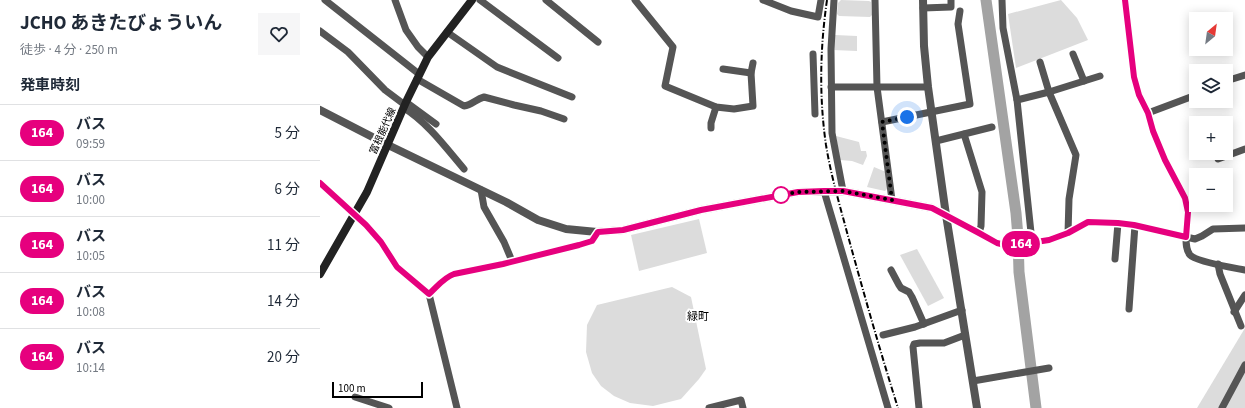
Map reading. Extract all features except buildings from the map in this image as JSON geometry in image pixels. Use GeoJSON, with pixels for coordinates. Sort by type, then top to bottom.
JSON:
{"type":"FeatureCollection","features":[{"type":"Feature","properties":{"kind":"main road","name":"富根能代線"},"geometry":{"type":"LineString","coordinates":[[320,274],[366,192],[428,57],[472,0]]}},
{"type":"Feature","properties":{"kind":"street"},"geometry":{"type":"LineString","coordinates":[[325,0],[418,77],[464,106],[484,97],[541,111],[564,119]]}},
{"type":"Feature","properties":{"kind":"street"},"geometry":{"type":"LineString","coordinates":[[480,0],[558,58]]}},
{"type":"Feature","properties":{"kind":"street"},"geometry":{"type":"LineString","coordinates":[[546,0],[598,42]]}},
{"type":"Feature","properties":{"kind":"street"},"geometry":{"type":"LineString","coordinates":[[635,0],[673,47],[665,86],[716,107],[734,109],[753,106],[751,73],[753,63]]}},
{"type":"Feature","properties":{"kind":"street"},"geometry":{"type":"LineString","coordinates":[[763,0],[791,11],[818,17],[821,0]]}},
{"type":"Feature","properties":{"kind":"street"},"geometry":{"type":"LineString","coordinates":[[834,0],[831,50],[832,133],[843,191]]}},
{"type":"Feature","properties":{"kind":"street"},"geometry":{"type":"LineString","coordinates":[[875,0],[877,88],[892,200]]}},
{"type":"Feature","properties":{"kind":"street"},"geometry":{"type":"LineString","coordinates":[[951,0],[951,7],[923,4],[924,46],[928,87],[946,215],[977,408]]}},
{"type":"Feature","properties":{"kind":"street"},"geometry":{"type":"LineString","coordinates":[[1002,0],[1003,28],[1017,100],[1030,242]]}},
{"type":"Feature","properties":{"kind":"street"},"geometry":{"type":"LineString","coordinates":[[1125,0],[1134,77],[1139,95],[1148,113],[1153,131],[1165,160],[1185,198],[1188,212],[1186,248],[1191,256],[1200,260],[1244,270]]}},
{"type":"Feature","properties":{"kind":"street"},"geometry":{"type":"LineString","coordinates":[[397,1],[406,30],[418,47],[428,57]]}},
{"type":"Feature","properties":{"kind":"street"},"geometry":{"type":"LineString","coordinates":[[882,122],[970,104],[958,24],[960,11]]}},
{"type":"Feature","properties":{"kind":"street"},"geometry":{"type":"LineString","coordinates":[[320,31],[348,52],[385,90],[405,105],[436,124]]}},
{"type":"Feature","properties":{"kind":"street"},"geometry":{"type":"LineString","coordinates":[[447,32],[497,67],[572,97]]}},
{"type":"Feature","properties":{"kind":"street"},"geometry":{"type":"LineString","coordinates":[[813,54],[816,114]]}},
{"type":"Feature","properties":{"kind":"street"},"geometry":{"type":"LineString","coordinates":[[1073,54],[1084,81]]}},
{"type":"Feature","properties":{"kind":"street"},"geometry":{"type":"LineString","coordinates":[[1040,62],[1049,92],[1076,155],[1069,199],[1068,233]]}},
{"type":"Feature","properties":{"kind":"street"},"geometry":{"type":"LineString","coordinates":[[722,69],[751,73]]}},
{"type":"Feature","properties":{"kind":"street"},"geometry":{"type":"LineString","coordinates":[[1233,79],[1245,75]]}},
{"type":"Feature","properties":{"kind":"street"},"geometry":{"type":"LineString","coordinates":[[1017,100],[1049,92],[1100,76]]}},
{"type":"Feature","properties":{"kind":"street"},"geometry":{"type":"LineString","coordinates":[[831,87],[928,87]]}},
{"type":"Feature","properties":{"kind":"street"},"geometry":{"type":"LineString","coordinates":[[1148,113],[1189,97]]}},
{"type":"Feature","properties":{"kind":"street"},"geometry":{"type":"LineString","coordinates":[[405,105],[464,169]]}},
{"type":"Feature","properties":{"kind":"street"},"geometry":{"type":"LineString","coordinates":[[711,128],[716,107]]}},
{"type":"Feature","properties":{"kind":"street"},"geometry":{"type":"LineString","coordinates":[[320,110],[388,145],[506,202],[538,220],[566,229],[598,232],[623,230],[701,210],[798,192],[824,191],[843,191],[932,208],[997,243],[1009,246],[1049,240],[1068,233],[1088,222],[1135,225],[1195,239],[1213,229],[1245,228]]}},
{"type":"Feature","properties":{"kind":"street"},"geometry":{"type":"LineString","coordinates":[[936,141],[992,127]]}},
{"type":"Feature","properties":{"kind":"street"},"geometry":{"type":"LineString","coordinates":[[964,134],[982,192],[981,226],[979,233]]}},
{"type":"Feature","properties":{"kind":"street"},"geometry":{"type":"LineString","coordinates":[[1233,153],[1245,149]]}},
{"type":"Feature","properties":{"kind":"street"},"geometry":{"type":"LineString","coordinates":[[320,183],[366,225],[381,242],[397,267],[429,294],[457,408]]}},
{"type":"Feature","properties":{"kind":"street"},"geometry":{"type":"LineString","coordinates":[[481,190],[484,207],[504,242],[512,261]]}},
{"type":"Feature","properties":{"kind":"street"},"geometry":{"type":"LineString","coordinates":[[824,191],[888,408]]}},
{"type":"Feature","properties":{"kind":"street"},"geometry":{"type":"LineString","coordinates":[[1115,260],[1118,223]]}},
{"type":"Feature","properties":{"kind":"street"},"geometry":{"type":"LineString","coordinates":[[1129,309],[1135,225]]}},
{"type":"Feature","properties":{"kind":"street"},"geometry":{"type":"LineString","coordinates":[[429,294],[448,276],[579,245],[592,241],[598,232]]}},
{"type":"Feature","properties":{"kind":"street"},"geometry":{"type":"LineString","coordinates":[[1218,264],[1220,274],[1234,312],[1241,326]]}},
{"type":"Feature","properties":{"kind":"street"},"geometry":{"type":"LineString","coordinates":[[891,270],[901,288],[909,292],[924,324]]}},
{"type":"Feature","properties":{"kind":"street"},"geometry":{"type":"LineString","coordinates":[[1234,312],[1245,295]]}},
{"type":"Feature","properties":{"kind":"street"},"geometry":{"type":"LineString","coordinates":[[883,335],[924,324],[962,310]]}},
{"type":"Feature","properties":{"kind":"street"},"geometry":{"type":"LineString","coordinates":[[919,408],[913,347],[914,344],[944,343],[965,335]]}},
{"type":"Feature","properties":{"kind":"street"},"geometry":{"type":"LineString","coordinates":[[1222,408],[1245,365]]}},
{"type":"Feature","properties":{"kind":"street"},"geometry":{"type":"LineString","coordinates":[[973,381],[1049,368]]}},
{"type":"Feature","properties":{"kind":"street"},"geometry":{"type":"LineString","coordinates":[[355,397],[389,408]]}},
{"type":"Feature","properties":{"kind":"street"},"geometry":{"type":"LineString","coordinates":[[709,408],[741,400],[744,408]]}},
{"type":"Feature","properties":{"kind":"shaded area"},"geometry":{"type":"Polygon","coordinates":[[[841,0],[869,1],[871,2],[872,15],[870,17],[839,16],[837,14],[838,3],[841,0]]]}},
{"type":"Feature","properties":{"kind":"shaded area"},"geometry":{"type":"Polygon","coordinates":[[[1061,0],[1077,18],[1088,40],[1016,68],[1008,14],[1061,0]]]}},
{"type":"Feature","properties":{"kind":"shaded area"},"geometry":{"type":"Polygon","coordinates":[[[835,35],[857,36],[857,51],[833,50],[835,35]]]}},
{"type":"Feature","properties":{"kind":"shaded area"},"geometry":{"type":"Polygon","coordinates":[[[836,136],[859,142],[861,151],[866,151],[867,156],[863,165],[852,161],[840,160],[836,136]]]}},
{"type":"Feature","properties":{"kind":"shaded area"},"geometry":{"type":"Polygon","coordinates":[[[874,167],[886,172],[888,188],[885,191],[867,187],[874,167]]]}},
{"type":"Feature","properties":{"kind":"shaded area"},"geometry":{"type":"Polygon","coordinates":[[[699,219],[707,253],[639,271],[631,235],[699,219]]]}},
{"type":"Feature","properties":{"kind":"shaded area"},"geometry":{"type":"Polygon","coordinates":[[[917,249],[944,298],[928,306],[900,255],[917,249]]]}},
{"type":"Feature","properties":{"kind":"shaded area"},"geometry":{"type":"Polygon","coordinates":[[[672,287],[691,297],[706,369],[681,399],[653,406],[630,403],[614,396],[601,386],[592,373],[586,352],[587,325],[597,305],[672,287]]]}},
{"type":"Feature","properties":{"kind":"shaded area"},"geometry":{"type":"Polygon","coordinates":[[[1245,328],[1245,408],[1197,408],[1245,328]]]}},
{"type":"Feature","properties":{"kind":"waterway"},"geometry":{"type":"LineString","coordinates":[[986,0],[1016,213],[1019,272],[1036,408]]}},
{"type":"Feature","properties":{"kind":"railway"},"geometry":{"type":"LineString","coordinates":[[827,0],[823,36],[821,91],[828,157],[848,236],[898,408]]}},
{"type":"Feature","properties":{"kind":"bus line","name":"164"},"geometry":{"type":"LineString","coordinates":[[320,183],[366,225],[381,242],[397,267],[429,294],[448,276],[579,245],[592,241],[598,232],[623,230],[701,210],[798,192],[843,191],[932,208],[997,243],[1009,246],[1049,240],[1068,233],[1088,222],[1134,225],[1186,237],[1188,212],[1185,198],[1165,160],[1153,131],[1148,113],[1139,95],[1134,77],[1125,0]]}},
{"type":"Feature","properties":{"kind":"district","name":"緑町"},"geometry":{"type":"Point","coordinates":[698,316]}},
{"type":"Feature","properties":{"kind":"route"},"geometry":{"type":"LineString","coordinates":[[781,195],[776,196],[798,192],[843,191],[892,200],[882,122],[907,117]]}}]}
